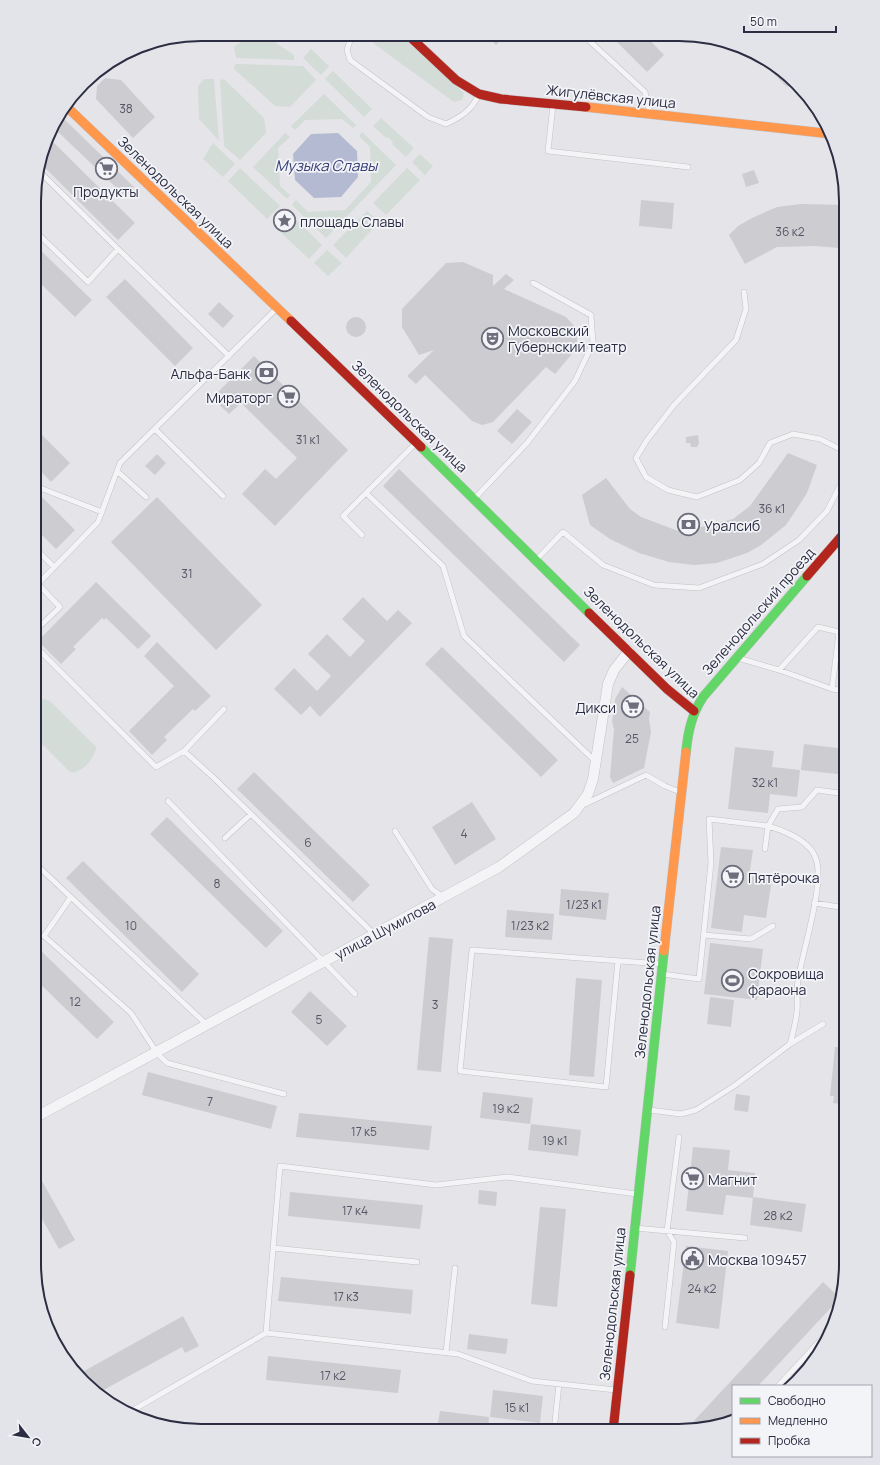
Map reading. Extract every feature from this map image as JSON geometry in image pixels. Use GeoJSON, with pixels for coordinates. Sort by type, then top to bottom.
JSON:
{"type":"FeatureCollection","features":[{"type":"Feature","properties":{"kind":"street","name":"Жигулёвская улица"},"geometry":{"type":"LineString","coordinates":[[414,41],[456,80],[479,94],[501,99],[824,133]]}},
{"type":"Feature","properties":{"kind":"street","name":"Зеленодольская улица"},"geometry":{"type":"LineString","coordinates":[[70,110],[417,443],[667,689],[694,711],[688,732],[681,792],[614,1424]]}},
{"type":"Feature","properties":{"kind":"street","name":"Зеленодольский проезд"},"geometry":{"type":"LineString","coordinates":[[694,711],[703,697],[839,539]]}},
{"type":"Feature","properties":{"kind":"street","name":"улица Шумилова"},"geometry":{"type":"LineString","coordinates":[[41,1114],[499,867],[574,813],[588,794],[593,779],[608,684],[614,670],[628,651]]}},
{"type":"Feature","properties":{"kind":"lane"},"geometry":{"type":"LineString","coordinates":[[350,41],[347,50],[350,60],[428,117],[446,124],[459,118],[474,105],[479,94]]}},
{"type":"Feature","properties":{"kind":"lane"},"geometry":{"type":"LineString","coordinates":[[590,41],[645,92],[651,114]]}},
{"type":"Feature","properties":{"kind":"lane"},"geometry":{"type":"LineString","coordinates":[[553,104],[548,151],[688,167]]}},
{"type":"Feature","properties":{"kind":"lane"},"geometry":{"type":"LineString","coordinates":[[43,175],[229,356]]}},
{"type":"Feature","properties":{"kind":"lane"},"geometry":{"type":"LineString","coordinates":[[41,237],[88,282],[118,249]]}},
{"type":"Feature","properties":{"kind":"lane"},"geometry":{"type":"LineString","coordinates":[[474,499],[527,443],[575,381],[593,343],[591,315],[533,283]]}},
{"type":"Feature","properties":{"kind":"lane"},"geometry":{"type":"LineString","coordinates":[[744,292],[746,309],[736,340],[674,405],[647,440],[636,458],[646,476],[668,490],[697,497],[740,480],[759,462],[770,443],[793,434],[820,439],[839,448]]}},
{"type":"Feature","properties":{"kind":"lane"},"geometry":{"type":"LineString","coordinates":[[41,582],[98,522],[120,463],[277,308]]}},
{"type":"Feature","properties":{"kind":"lane"},"geometry":{"type":"LineString","coordinates":[[155,429],[223,496]]}},
{"type":"Feature","properties":{"kind":"lane"},"geometry":{"type":"LineString","coordinates":[[362,535],[343,516],[417,443]]}},
{"type":"Feature","properties":{"kind":"lane"},"geometry":{"type":"LineString","coordinates":[[117,471],[146,497]]}},
{"type":"Feature","properties":{"kind":"lane"},"geometry":{"type":"LineString","coordinates":[[536,559],[563,532],[603,565],[654,585],[699,588],[762,564],[800,540],[827,510],[839,487]]}},
{"type":"Feature","properties":{"kind":"lane"},"geometry":{"type":"LineString","coordinates":[[41,488],[102,512]]}},
{"type":"Feature","properties":{"kind":"lane"},"geometry":{"type":"LineString","coordinates":[[366,493],[443,566],[464,636],[596,762]]}},
{"type":"Feature","properties":{"kind":"lane"},"geometry":{"type":"LineString","coordinates":[[41,554],[54,567]]}},
{"type":"Feature","properties":{"kind":"lane"},"geometry":{"type":"LineString","coordinates":[[41,590],[60,607],[41,625]]}},
{"type":"Feature","properties":{"kind":"lane"},"geometry":{"type":"LineString","coordinates":[[780,670],[818,626],[839,632],[832,689]]}},
{"type":"Feature","properties":{"kind":"lane"},"geometry":{"type":"LineString","coordinates":[[41,652],[156,767],[184,751],[224,710]]}},
{"type":"Feature","properties":{"kind":"lane"},"geometry":{"type":"LineString","coordinates":[[737,658],[780,670],[832,689],[839,690]]}},
{"type":"Feature","properties":{"kind":"lane"},"geometry":{"type":"LineString","coordinates":[[184,751],[375,935]]}},
{"type":"Feature","properties":{"kind":"lane"},"geometry":{"type":"LineString","coordinates":[[574,813],[585,804],[646,775],[665,786],[681,792]]}},
{"type":"Feature","properties":{"kind":"lane"},"geometry":{"type":"LineString","coordinates":[[765,849],[768,826],[778,809],[802,807],[817,790],[839,793]]}},
{"type":"Feature","properties":{"kind":"lane"},"geometry":{"type":"LineString","coordinates":[[168,801],[355,994]]}},
{"type":"Feature","properties":{"kind":"lane"},"geometry":{"type":"LineString","coordinates":[[226,838],[251,814]]}},
{"type":"Feature","properties":{"kind":"lane"},"geometry":{"type":"LineString","coordinates":[[662,974],[699,979],[711,863],[709,819],[768,826],[783,830],[804,842],[816,857],[819,872],[804,960],[798,980],[797,1010],[790,1044]]}},
{"type":"Feature","properties":{"kind":"lane"},"geometry":{"type":"LineString","coordinates":[[395,831],[432,889],[444,898]]}},
{"type":"Feature","properties":{"kind":"lane"},"geometry":{"type":"LineString","coordinates":[[42,869],[207,1025]]}},
{"type":"Feature","properties":{"kind":"lane"},"geometry":{"type":"LineString","coordinates":[[71,897],[44,936],[131,1013],[157,1053],[166,1063],[284,1094]]}},
{"type":"Feature","properties":{"kind":"lane"},"geometry":{"type":"LineString","coordinates":[[814,903],[839,907]]}},
{"type":"Feature","properties":{"kind":"lane"},"geometry":{"type":"LineString","coordinates":[[704,935],[751,939],[773,926]]}},
{"type":"Feature","properties":{"kind":"lane"},"geometry":{"type":"LineString","coordinates":[[618,961],[606,1087],[460,1071],[472,950],[663,964]]}},
{"type":"Feature","properties":{"kind":"lane"},"geometry":{"type":"LineString","coordinates":[[647,1110],[681,1114],[696,1110],[734,1086],[790,1044],[823,1024]]}},
{"type":"Feature","properties":{"kind":"lane"},"geometry":{"type":"LineString","coordinates":[[665,1326],[674,1242],[667,1231],[679,1137]]}},
{"type":"Feature","properties":{"kind":"lane"},"geometry":{"type":"LineString","coordinates":[[266,1333],[280,1166],[436,1185],[506,1177],[638,1194]]}},
{"type":"Feature","properties":{"kind":"lane"},"geometry":{"type":"LineString","coordinates":[[634,1228],[745,1238]]}},
{"type":"Feature","properties":{"kind":"lane"},"geometry":{"type":"LineString","coordinates":[[273,1248],[418,1262]]}},
{"type":"Feature","properties":{"kind":"lane"},"geometry":{"type":"LineString","coordinates":[[446,1353],[455,1268]]}},
{"type":"Feature","properties":{"kind":"lane"},"geometry":{"type":"LineString","coordinates":[[134,1410],[266,1333],[458,1354],[532,1381],[617,1390]]}},
{"type":"Feature","properties":{"kind":"lane"},"geometry":{"type":"LineString","coordinates":[[779,1385],[819,1341]]}},
{"type":"Feature","properties":{"kind":"lane"},"geometry":{"type":"LineString","coordinates":[[555,1424],[559,1384]]}},
{"type":"Feature","properties":{"kind":"shaded area"},"geometry":{"type":"Polygon","coordinates":[[[242,41],[273,41],[294,55],[294,60],[236,58],[234,47],[242,41]]]}},
{"type":"Feature","properties":{"kind":"shaded area"},"geometry":{"type":"Polygon","coordinates":[[[372,41],[407,41],[464,93],[462,100],[454,102],[372,41]]]}},
{"type":"Feature","properties":{"kind":"shaded area"},"geometry":{"type":"Polygon","coordinates":[[[311,49],[329,66],[321,75],[303,58],[311,49]]]}},
{"type":"Feature","properties":{"kind":"shaded area"},"geometry":{"type":"Polygon","coordinates":[[[235,64],[303,66],[316,80],[290,107],[275,106],[234,69],[235,64]]]}},
{"type":"Feature","properties":{"kind":"shaded area"},"geometry":{"type":"Polygon","coordinates":[[[333,71],[372,109],[364,117],[325,79],[333,71]]]}},
{"type":"Feature","properties":{"kind":"shaded area"},"geometry":{"type":"Polygon","coordinates":[[[204,79],[214,79],[219,141],[199,119],[198,86],[204,79]]]}},
{"type":"Feature","properties":{"kind":"shaded area"},"geometry":{"type":"Polygon","coordinates":[[[220,79],[225,80],[264,118],[266,133],[240,160],[224,146],[220,79]]]}},
{"type":"Feature","properties":{"kind":"shaded area"},"geometry":{"type":"Polygon","coordinates":[[[324,94],[356,125],[353,128],[342,119],[305,120],[295,130],[291,126],[324,94]]]}},
{"type":"Feature","properties":{"kind":"shaded area"},"geometry":{"type":"Polygon","coordinates":[[[381,118],[414,148],[406,157],[392,144],[393,142],[388,137],[386,138],[373,126],[381,118]]]}},
{"type":"Feature","properties":{"kind":"shaded area"},"geometry":{"type":"Polygon","coordinates":[[[362,132],[396,165],[326,238],[292,205],[296,200],[308,212],[345,210],[371,182],[370,147],[359,136],[362,132]]]}},
{"type":"Feature","properties":{"kind":"shaded area"},"geometry":{"type":"Polygon","coordinates":[[[285,133],[290,137],[278,148],[280,186],[290,195],[287,199],[253,167],[285,133]]]}},
{"type":"Feature","properties":{"kind":"shaded area"},"geometry":{"type":"Polygon","coordinates":[[[213,143],[235,164],[223,177],[203,159],[213,143]]]}},
{"type":"Feature","properties":{"kind":"shaded area"},"geometry":{"type":"Polygon","coordinates":[[[420,154],[433,166],[425,175],[412,162],[420,154]]]}},
{"type":"Feature","properties":{"kind":"shaded area"},"geometry":{"type":"Polygon","coordinates":[[[240,168],[280,206],[267,219],[228,181],[240,168]]]}},
{"type":"Feature","properties":{"kind":"shaded area"},"geometry":{"type":"Polygon","coordinates":[[[407,168],[420,180],[386,215],[373,203],[407,168]]]}},
{"type":"Feature","properties":{"kind":"shaded area"},"geometry":{"type":"Polygon","coordinates":[[[287,211],[322,245],[309,259],[273,225],[287,211]]]}},
{"type":"Feature","properties":{"kind":"shaded area"},"geometry":{"type":"Polygon","coordinates":[[[367,211],[379,222],[346,258],[333,245],[367,211]]]}},
{"type":"Feature","properties":{"kind":"shaded area"},"geometry":{"type":"Polygon","coordinates":[[[327,250],[342,263],[328,276],[314,263],[327,250]]]}},
{"type":"Feature","properties":{"kind":"shaded area"},"geometry":{"type":"Polygon","coordinates":[[[44,699],[50,701],[96,747],[91,760],[79,771],[70,772],[41,743],[41,701],[44,699]]]}},
{"type":"Feature","properties":{"kind":"water","name":"Музыка Славы"},"geometry":{"type":"Polygon","coordinates":[[[338,133],[357,151],[358,177],[341,197],[314,198],[295,180],[293,154],[311,134],[338,133]]]}},
{"type":"Feature","properties":{"kind":"building"},"geometry":{"type":"Polygon","coordinates":[[[492,41],[500,41],[496,45],[492,41]]]}},
{"type":"Feature","properties":{"kind":"building"},"geometry":{"type":"Polygon","coordinates":[[[616,41],[651,41],[664,55],[647,72],[616,41]]]}},
{"type":"Feature","properties":{"kind":"building"},"geometry":{"type":"Polygon","coordinates":[[[768,68],[789,85],[787,87],[768,68]]]}},
{"type":"Feature","properties":{"kind":"building"},"geometry":{"type":"Polygon","coordinates":[[[105,78],[121,80],[155,117],[133,138],[96,99],[97,86],[105,78]]]}},
{"type":"Feature","properties":{"kind":"building"},"geometry":{"type":"Polygon","coordinates":[[[64,119],[134,187],[126,197],[57,131],[64,119]]]}},
{"type":"Feature","properties":{"kind":"building"},"geometry":{"type":"Polygon","coordinates":[[[52,141],[135,223],[118,240],[44,167],[52,141]]]}},
{"type":"Feature","properties":{"kind":"building"},"geometry":{"type":"Polygon","coordinates":[[[754,170],[759,183],[746,187],[742,174],[754,170]]]}},
{"type":"Feature","properties":{"kind":"building"},"geometry":{"type":"Polygon","coordinates":[[[641,200],[674,203],[672,229],[639,226],[641,200]]]}},
{"type":"Feature","properties":{"kind":"building"},"geometry":{"type":"Polygon","coordinates":[[[801,204],[839,205],[839,248],[815,246],[777,247],[745,264],[729,235],[738,226],[777,207],[801,204]]]}},
{"type":"Feature","properties":{"kind":"building"},"geometry":{"type":"Polygon","coordinates":[[[41,251],[92,300],[75,317],[41,284],[41,251]]]}},
{"type":"Feature","properties":{"kind":"building","name":"Московский Губернский театр"},"geometry":{"type":"Polygon","coordinates":[[[463,262],[493,275],[493,286],[506,274],[514,280],[504,289],[566,317],[577,329],[577,348],[555,374],[546,367],[493,422],[482,425],[472,421],[425,375],[416,384],[407,376],[434,350],[419,355],[402,327],[402,309],[446,263],[463,262]]]}},
{"type":"Feature","properties":{"kind":"building"},"geometry":{"type":"Polygon","coordinates":[[[125,279],[193,348],[175,366],[106,297],[125,279]]]}},
{"type":"Feature","properties":{"kind":"building"},"geometry":{"type":"Polygon","coordinates":[[[219,302],[234,316],[223,328],[208,314],[219,302]]]}},
{"type":"Feature","properties":{"kind":"building"},"geometry":{"type":"Polygon","coordinates":[[[356,317],[363,320],[366,327],[363,334],[356,337],[349,334],[346,327],[349,320],[356,317]]]}},
{"type":"Feature","properties":{"kind":"building"},"geometry":{"type":"Polygon","coordinates":[[[254,356],[348,450],[275,526],[242,494],[265,469],[276,479],[297,458],[241,403],[229,414],[212,398],[254,356]]]}},
{"type":"Feature","properties":{"kind":"building"},"geometry":{"type":"Polygon","coordinates":[[[517,409],[532,422],[512,444],[497,431],[517,409]]]}},
{"type":"Feature","properties":{"kind":"building"},"geometry":{"type":"Polygon","coordinates":[[[41,434],[70,463],[51,482],[41,471],[41,434]]]}},
{"type":"Feature","properties":{"kind":"building"},"geometry":{"type":"Polygon","coordinates":[[[698,435],[699,443],[697,447],[691,447],[690,443],[686,443],[686,437],[698,435]]]}},
{"type":"Feature","properties":{"kind":"building"},"geometry":{"type":"Polygon","coordinates":[[[788,453],[817,465],[807,493],[786,525],[761,545],[747,553],[717,563],[694,565],[669,562],[639,553],[610,539],[590,525],[582,495],[606,478],[630,509],[641,517],[678,531],[733,519],[750,506],[788,453]]]}},
{"type":"Feature","properties":{"kind":"building"},"geometry":{"type":"Polygon","coordinates":[[[157,454],[166,463],[155,475],[145,466],[157,454]]]}},
{"type":"Feature","properties":{"kind":"building"},"geometry":{"type":"Polygon","coordinates":[[[399,469],[580,645],[564,662],[383,486],[399,469]]]}},
{"type":"Feature","properties":{"kind":"building"},"geometry":{"type":"Polygon","coordinates":[[[41,496],[75,530],[56,549],[41,534],[41,496]]]}},
{"type":"Feature","properties":{"kind":"building"},"geometry":{"type":"Polygon","coordinates":[[[157,497],[262,605],[216,650],[111,542],[157,497]]]}},
{"type":"Feature","properties":{"kind":"building"},"geometry":{"type":"Polygon","coordinates":[[[96,582],[151,636],[138,649],[106,618],[104,620],[102,618],[73,647],[76,649],[61,664],[41,644],[41,638],[96,582]]]}},
{"type":"Feature","properties":{"kind":"building"},"geometry":{"type":"Polygon","coordinates":[[[363,597],[387,621],[398,610],[412,623],[320,717],[310,706],[301,715],[274,689],[294,668],[317,691],[331,676],[308,654],[327,634],[350,657],[365,641],[342,619],[363,597]]]}},
{"type":"Feature","properties":{"kind":"building"},"geometry":{"type":"Polygon","coordinates":[[[157,642],[211,696],[195,711],[193,709],[164,737],[167,740],[152,755],[129,731],[174,686],[144,656],[157,642]]]}},
{"type":"Feature","properties":{"kind":"building"},"geometry":{"type":"Polygon","coordinates":[[[442,647],[558,760],[541,777],[425,664],[442,647]]]}},
{"type":"Feature","properties":{"kind":"building"},"geometry":{"type":"Polygon","coordinates":[[[622,687],[650,712],[649,719],[651,732],[644,768],[613,783],[610,777],[614,729],[612,722],[615,699],[622,687]]]}},
{"type":"Feature","properties":{"kind":"building"},"geometry":{"type":"Polygon","coordinates":[[[804,744],[839,748],[839,774],[801,770],[804,744]]]}},
{"type":"Feature","properties":{"kind":"building"},"geometry":{"type":"Polygon","coordinates":[[[735,747],[774,751],[772,767],[800,770],[797,797],[770,794],[768,813],[728,809],[735,747]]]}},
{"type":"Feature","properties":{"kind":"building"},"geometry":{"type":"Polygon","coordinates":[[[254,772],[370,885],[353,902],[237,789],[254,772]]]}},
{"type":"Feature","properties":{"kind":"building"},"geometry":{"type":"Polygon","coordinates":[[[472,802],[496,839],[455,865],[432,827],[472,802]]]}},
{"type":"Feature","properties":{"kind":"building"},"geometry":{"type":"Polygon","coordinates":[[[167,817],[283,931],[266,948],[150,834],[167,817]]]}},
{"type":"Feature","properties":{"kind":"building"},"geometry":{"type":"Polygon","coordinates":[[[721,847],[753,850],[749,876],[772,879],[766,918],[744,915],[742,932],[711,928],[721,847]]]}},
{"type":"Feature","properties":{"kind":"building"},"geometry":{"type":"Polygon","coordinates":[[[83,861],[199,974],[182,992],[66,878],[83,861]]]}},
{"type":"Feature","properties":{"kind":"building"},"geometry":{"type":"Polygon","coordinates":[[[561,889],[609,893],[606,920],[559,915],[561,889]]]}},
{"type":"Feature","properties":{"kind":"building"},"geometry":{"type":"Polygon","coordinates":[[[507,910],[554,914],[552,940],[505,937],[507,910]]]}},
{"type":"Feature","properties":{"kind":"building"},"geometry":{"type":"Polygon","coordinates":[[[429,937],[453,939],[441,1072],[417,1070],[429,937]]]}},
{"type":"Feature","properties":{"kind":"building","name":"Сокровища фараона"},"geometry":{"type":"Polygon","coordinates":[[[710,943],[763,949],[757,1000],[704,994],[710,943]]]}},
{"type":"Feature","properties":{"kind":"building"},"geometry":{"type":"Polygon","coordinates":[[[41,951],[114,1022],[97,1039],[41,985],[41,951]]]}},
{"type":"Feature","properties":{"kind":"building"},"geometry":{"type":"Polygon","coordinates":[[[576,978],[602,980],[594,1077],[569,1075],[576,978]]]}},
{"type":"Feature","properties":{"kind":"building"},"geometry":{"type":"Polygon","coordinates":[[[310,991],[347,1026],[327,1046],[291,1012],[310,991]]]}},
{"type":"Feature","properties":{"kind":"building"},"geometry":{"type":"Polygon","coordinates":[[[710,997],[734,1000],[731,1027],[707,1024],[710,997]]]}},
{"type":"Feature","properties":{"kind":"building"},"geometry":{"type":"Polygon","coordinates":[[[835,1047],[839,1047],[839,1104],[833,1103],[834,1096],[830,1096],[835,1047]]]}},
{"type":"Feature","properties":{"kind":"building"},"geometry":{"type":"Polygon","coordinates":[[[148,1072],[277,1106],[271,1129],[142,1095],[148,1072]]]}},
{"type":"Feature","properties":{"kind":"building"},"geometry":{"type":"Polygon","coordinates":[[[483,1092],[533,1098],[530,1124],[480,1118],[483,1092]]]}},
{"type":"Feature","properties":{"kind":"building"},"geometry":{"type":"Polygon","coordinates":[[[736,1094],[750,1096],[748,1112],[734,1110],[736,1094]]]}},
{"type":"Feature","properties":{"kind":"building"},"geometry":{"type":"Polygon","coordinates":[[[299,1113],[432,1126],[429,1150],[296,1137],[299,1113]]]}},
{"type":"Feature","properties":{"kind":"building"},"geometry":{"type":"Polygon","coordinates":[[[531,1124],[581,1130],[578,1156],[528,1150],[531,1124]]]}},
{"type":"Feature","properties":{"kind":"building"},"geometry":{"type":"Polygon","coordinates":[[[693,1147],[730,1150],[728,1170],[755,1173],[753,1198],[726,1195],[723,1215],[686,1211],[693,1147]]]}},
{"type":"Feature","properties":{"kind":"building"},"geometry":{"type":"Polygon","coordinates":[[[41,1179],[75,1240],[59,1249],[41,1217],[41,1179]]]}},
{"type":"Feature","properties":{"kind":"building"},"geometry":{"type":"Polygon","coordinates":[[[479,1190],[497,1192],[496,1206],[478,1204],[479,1190]]]}},
{"type":"Feature","properties":{"kind":"building"},"geometry":{"type":"Polygon","coordinates":[[[290,1192],[423,1205],[420,1229],[288,1216],[290,1192]]]}},
{"type":"Feature","properties":{"kind":"building"},"geometry":{"type":"Polygon","coordinates":[[[753,1197],[806,1204],[802,1232],[750,1225],[753,1197]]]}},
{"type":"Feature","properties":{"kind":"building"},"geometry":{"type":"Polygon","coordinates":[[[540,1207],[566,1209],[557,1307],[531,1304],[540,1207]]]}},
{"type":"Feature","properties":{"kind":"building"},"geometry":{"type":"Polygon","coordinates":[[[686,1246],[728,1251],[719,1329],[676,1323],[686,1246]]]}},
{"type":"Feature","properties":{"kind":"building"},"geometry":{"type":"Polygon","coordinates":[[[281,1277],[413,1290],[411,1314],[278,1301],[281,1277]]]}},
{"type":"Feature","properties":{"kind":"building"},"geometry":{"type":"Polygon","coordinates":[[[823,1282],[836,1294],[834,1304],[759,1385],[732,1385],[732,1414],[730,1416],[691,1424],[823,1282]]]}},
{"type":"Feature","properties":{"kind":"building"},"geometry":{"type":"Polygon","coordinates":[[[183,1316],[199,1346],[185,1353],[182,1347],[102,1391],[83,1372],[183,1316]]]}},
{"type":"Feature","properties":{"kind":"building"},"geometry":{"type":"Polygon","coordinates":[[[469,1334],[508,1339],[506,1354],[467,1349],[469,1334]]]}},
{"type":"Feature","properties":{"kind":"building"},"geometry":{"type":"Polygon","coordinates":[[[268,1356],[401,1370],[398,1393],[266,1380],[268,1356]]]}},
{"type":"Feature","properties":{"kind":"building"},"geometry":{"type":"Polygon","coordinates":[[[493,1390],[543,1396],[540,1423],[490,1417],[493,1390]]]}},
{"type":"Feature","properties":{"kind":"building"},"geometry":{"type":"Polygon","coordinates":[[[440,1411],[489,1417],[488,1424],[438,1424],[440,1411]]]}},
{"type":"Feature","properties":{"kind":"traffic: fast"},"geometry":{"type":"LineString","coordinates":[[421,447],[589,613]]}},
{"type":"Feature","properties":{"kind":"traffic: fast"},"geometry":{"type":"LineString","coordinates":[[686,752],[691,723],[703,697],[807,576]]}},
{"type":"Feature","properties":{"kind":"traffic: fast"},"geometry":{"type":"LineString","coordinates":[[630,1275],[664,951]]}},
{"type":"Feature","properties":{"kind":"traffic: slow"},"geometry":{"type":"LineString","coordinates":[[586,107],[824,133]]}},
{"type":"Feature","properties":{"kind":"traffic: slow"},"geometry":{"type":"LineString","coordinates":[[70,110],[291,321]]}},
{"type":"Feature","properties":{"kind":"traffic: slow"},"geometry":{"type":"LineString","coordinates":[[664,951],[686,752]]}},
{"type":"Feature","properties":{"kind":"traffic: jam"},"geometry":{"type":"LineString","coordinates":[[414,41],[456,80],[479,94],[501,99],[586,107]]}},
{"type":"Feature","properties":{"kind":"traffic: jam"},"geometry":{"type":"LineString","coordinates":[[291,321],[421,447]]}},
{"type":"Feature","properties":{"kind":"traffic: jam"},"geometry":{"type":"LineString","coordinates":[[807,576],[839,539]]}},
{"type":"Feature","properties":{"kind":"traffic: jam"},"geometry":{"type":"LineString","coordinates":[[589,613],[667,689],[694,711]]}},
{"type":"Feature","properties":{"kind":"traffic: jam"},"geometry":{"type":"LineString","coordinates":[[614,1424],[630,1275]]}},
{"type":"Feature","properties":{"kind":"place","name":"Продукты"},"geometry":{"type":"Point","coordinates":[106,169]}},
{"type":"Feature","properties":{"kind":"place","name":"площадь Славы"},"geometry":{"type":"Point","coordinates":[284,221]}},
{"type":"Feature","properties":{"kind":"place","name":"Московский Губернский театр"},"geometry":{"type":"Point","coordinates":[493,338]}},
{"type":"Feature","properties":{"kind":"place","name":"Альфа-Банк"},"geometry":{"type":"Point","coordinates":[266,373]}},
{"type":"Feature","properties":{"kind":"place","name":"Мираторг"},"geometry":{"type":"Point","coordinates":[288,397]}},
{"type":"Feature","properties":{"kind":"place","name":"Уралсиб"},"geometry":{"type":"Point","coordinates":[688,525]}},
{"type":"Feature","properties":{"kind":"place","name":"Дикси"},"geometry":{"type":"Point","coordinates":[632,707]}},
{"type":"Feature","properties":{"kind":"place","name":"Пятёрочка"},"geometry":{"type":"Point","coordinates":[732,877]}},
{"type":"Feature","properties":{"kind":"place","name":"Сокровища фараона"},"geometry":{"type":"Point","coordinates":[732,981]}},
{"type":"Feature","properties":{"kind":"place","name":"Магнит"},"geometry":{"type":"Point","coordinates":[693,1179]}},
{"type":"Feature","properties":{"kind":"place","name":"Москва 109457"},"geometry":{"type":"Point","coordinates":[692,1259]}}]}
